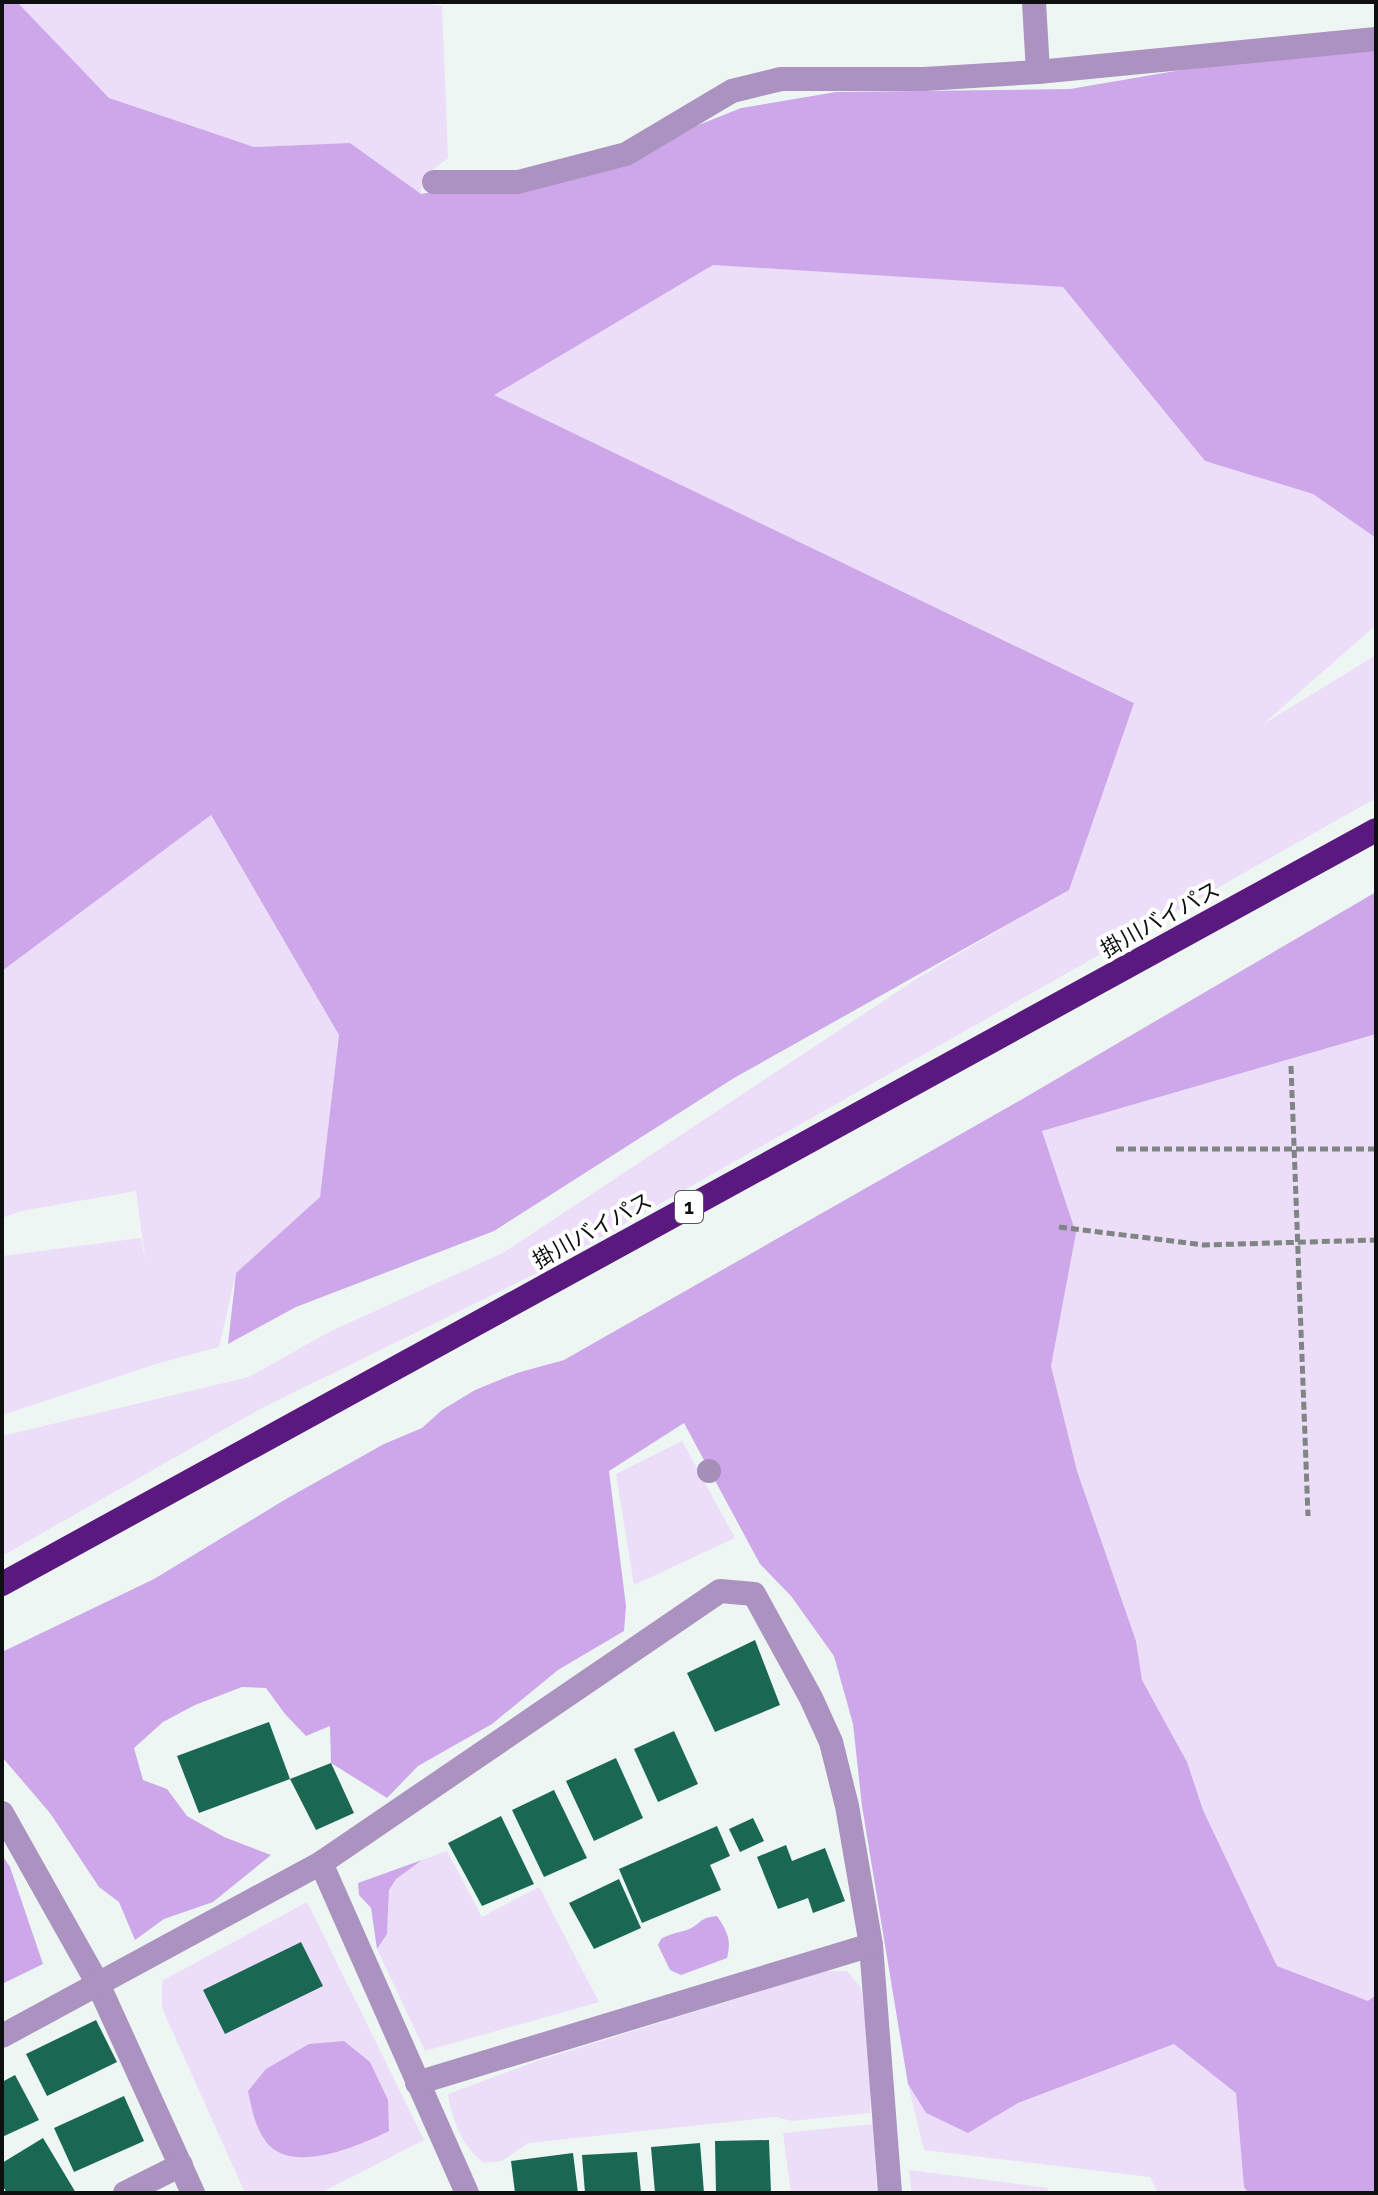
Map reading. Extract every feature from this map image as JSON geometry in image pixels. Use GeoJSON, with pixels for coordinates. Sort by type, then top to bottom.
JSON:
{"type":"FeatureCollection","features":[{"type":"Feature","properties":{"kind":"highway","name":"掛川バイパス"},"geometry":{"type":"LineString","coordinates":[[2,1584],[1376,830]]}},
{"type":"Feature","properties":{"kind":"street"},"geometry":{"type":"LineString","coordinates":[[1034,2],[1038,72]]}},
{"type":"Feature","properties":{"kind":"street"},"geometry":{"type":"LineString","coordinates":[[434,182],[518,182],[626,154],[732,91],[781,79],[924,79],[1038,72],[1376,39]]}},
{"type":"Feature","properties":{"kind":"street"},"geometry":{"type":"LineString","coordinates":[[2,2036],[321,1863],[720,1591],[754,1594],[811,1698],[831,1742],[847,1806],[871,1945],[890,2193]]}},
{"type":"Feature","properties":{"kind":"street"},"geometry":{"type":"LineString","coordinates":[[2,1813],[98,1984],[193,2193]]}},
{"type":"Feature","properties":{"kind":"street"},"geometry":{"type":"LineString","coordinates":[[321,1863],[467,2193]]}},
{"type":"Feature","properties":{"kind":"street"},"geometry":{"type":"LineString","coordinates":[[417,2083],[871,1945]]}},
{"type":"Feature","properties":{"kind":"street"},"geometry":{"type":"LineString","coordinates":[[125,2193],[181,2165]]}},
{"type":"Feature","properties":{"kind":"path"},"geometry":{"type":"LineString","coordinates":[[1291,1066],[1308,1516]]}},
{"type":"Feature","properties":{"kind":"path"},"geometry":{"type":"LineString","coordinates":[[1116,1149],[1376,1149]]}},
{"type":"Feature","properties":{"kind":"path"},"geometry":{"type":"LineString","coordinates":[[1059,1227],[1204,1245],[1376,1240]]}},
{"type":"Feature","properties":{"kind":"shaded area"},"geometry":{"type":"Polygon","coordinates":[[[2,2],[17,2],[109,98],[254,147],[350,143],[421,194],[626,154],[741,108],[836,92],[1070,89],[1334,44],[1376,44],[1376,538],[1313,494],[1205,461],[1063,287],[713,265],[494,395],[1134,703],[1069,890],[734,1078],[494,1231],[296,1307],[228,1344],[236,1273],[320,1197],[339,1035],[211,815],[2,971],[2,2]]]}},
{"type":"Feature","properties":{"kind":"shaded area"},"geometry":{"type":"Polygon","coordinates":[[[15,2],[416,2],[442,6],[448,158],[422,178],[421,194],[350,143],[254,147],[98,99],[15,2]]]}},
{"type":"Feature","properties":{"kind":"shaded area"},"geometry":{"type":"Polygon","coordinates":[[[713,265],[1063,287],[1205,461],[1313,494],[1376,538],[1376,625],[1262,725],[1376,655],[1376,798],[545,1269],[260,1409],[2,1556],[2,1436],[249,1377],[331,1331],[503,1253],[921,976],[1069,889],[1133,702],[493,395],[713,265]]]}},
{"type":"Feature","properties":{"kind":"shaded area"},"geometry":{"type":"Polygon","coordinates":[[[211,815],[339,1035],[320,1197],[236,1273],[219,1347],[159,1363],[2,1415],[2,1256],[141,1238],[146,1265],[136,1191],[21,1211],[2,1218],[2,971],[211,815]]]}},
{"type":"Feature","properties":{"kind":"shaded area"},"geometry":{"type":"Polygon","coordinates":[[[1376,892],[1376,1034],[1042,1131],[1076,1233],[1051,1366],[1077,1471],[1136,1641],[1142,1680],[1187,1762],[1203,1810],[1277,1966],[1368,2001],[1376,1995],[1376,2193],[1248,2193],[1244,2187],[1236,2093],[1174,2044],[1018,2103],[968,2133],[926,2113],[908,2084],[862,1806],[853,1724],[834,1656],[791,1596],[760,1564],[684,1423],[609,1471],[626,1606],[624,1631],[558,1670],[492,1724],[418,1766],[387,1798],[331,1763],[330,1726],[306,1736],[266,1688],[242,1687],[195,1705],[163,1722],[134,1748],[143,1780],[167,1789],[187,1816],[224,1837],[271,1855],[213,1902],[164,1919],[135,1940],[119,1902],[99,1887],[50,1813],[2,1757],[2,1652],[154,1579],[286,1499],[384,1444],[422,1428],[442,1410],[475,1390],[517,1373],[564,1360],[1019,1101],[1376,892]]]}},
{"type":"Feature","properties":{"kind":"shaded area"},"geometry":{"type":"Polygon","coordinates":[[[1376,1034],[1376,1995],[1368,2002],[1277,1966],[1203,1810],[1187,1762],[1142,1680],[1136,1641],[1077,1471],[1051,1366],[1076,1233],[1042,1131],[1376,1034]]]}},
{"type":"Feature","properties":{"kind":"shaded area"},"geometry":{"type":"Polygon","coordinates":[[[682,1441],[735,1538],[634,1585],[616,1474],[682,1441]]]}},
{"type":"Feature","properties":{"kind":"shaded area"},"geometry":{"type":"Polygon","coordinates":[[[447,1851],[482,1917],[539,1887],[599,2002],[425,2051],[377,1949],[387,1934],[389,1890],[395,1879],[422,1860],[447,1851]]]}},
{"type":"Feature","properties":{"kind":"shaded area"},"geometry":{"type":"Polygon","coordinates":[[[2,1855],[10,1867],[43,1964],[2,1984],[2,1855]]]}},
{"type":"Feature","properties":{"kind":"shaded area"},"geometry":{"type":"Polygon","coordinates":[[[422,1860],[396,1879],[389,1890],[387,1934],[377,1949],[371,1908],[359,1895],[358,1883],[422,1860]]]}},
{"type":"Feature","properties":{"kind":"shaded area"},"geometry":{"type":"Polygon","coordinates":[[[307,1902],[424,2140],[320,2193],[245,2193],[162,2008],[162,1981],[307,1902]]]}},
{"type":"Feature","properties":{"kind":"shaded area"},"geometry":{"type":"Polygon","coordinates":[[[717,1916],[728,1936],[727,1958],[681,1975],[670,1970],[658,1945],[661,1939],[717,1916]]]}},
{"type":"Feature","properties":{"kind":"shaded area"},"geometry":{"type":"Polygon","coordinates":[[[826,1971],[847,1971],[861,1988],[871,2061],[870,2113],[792,2121],[776,2117],[528,2143],[502,2161],[484,2163],[464,2141],[452,2114],[448,2094],[540,2060],[826,1971]]]}},
{"type":"Feature","properties":{"kind":"shaded area"},"geometry":{"type":"Polygon","coordinates":[[[344,2041],[370,2062],[388,2100],[389,2131],[327,2154],[293,2157],[279,2152],[267,2143],[260,2131],[248,2091],[266,2069],[309,2044],[344,2041]]]}},
{"type":"Feature","properties":{"kind":"shaded area"},"geometry":{"type":"Polygon","coordinates":[[[1174,2044],[1236,2093],[1244,2187],[1248,2193],[1158,2193],[1150,2177],[924,2150],[908,2084],[926,2113],[968,2133],[1018,2103],[1174,2044]]]}},
{"type":"Feature","properties":{"kind":"shaded area"},"geometry":{"type":"Polygon","coordinates":[[[873,2124],[877,2193],[791,2193],[783,2133],[873,2124]]]}},
{"type":"Feature","properties":{"kind":"shaded area"},"geometry":{"type":"Polygon","coordinates":[[[909,2170],[1048,2188],[1048,2193],[912,2193],[909,2170]]]}},
{"type":"Feature","properties":{"kind":"building"},"geometry":{"type":"Polygon","coordinates":[[[755,1640],[780,1705],[715,1732],[687,1673],[755,1640]]]}},
{"type":"Feature","properties":{"kind":"building"},"geometry":{"type":"Polygon","coordinates":[[[269,1722],[290,1779],[199,1813],[177,1756],[269,1722]]]}},
{"type":"Feature","properties":{"kind":"building"},"geometry":{"type":"Polygon","coordinates":[[[674,1731],[698,1784],[658,1802],[634,1749],[674,1731]]]}},
{"type":"Feature","properties":{"kind":"building"},"geometry":{"type":"Polygon","coordinates":[[[616,1758],[643,1818],[594,1841],[566,1781],[616,1758]]]}},
{"type":"Feature","properties":{"kind":"building"},"geometry":{"type":"Polygon","coordinates":[[[331,1763],[354,1813],[316,1830],[290,1779],[331,1763]]]}},
{"type":"Feature","properties":{"kind":"building"},"geometry":{"type":"Polygon","coordinates":[[[554,1790],[587,1858],[544,1877],[512,1810],[554,1790]]]}},
{"type":"Feature","properties":{"kind":"building"},"geometry":{"type":"Polygon","coordinates":[[[501,1816],[534,1884],[482,1906],[448,1843],[501,1816]]]}},
{"type":"Feature","properties":{"kind":"building"},"geometry":{"type":"Polygon","coordinates":[[[753,1818],[764,1841],[740,1852],[729,1829],[753,1818]]]}},
{"type":"Feature","properties":{"kind":"building"},"geometry":{"type":"Polygon","coordinates":[[[717,1826],[730,1856],[710,1865],[721,1890],[642,1923],[619,1869],[717,1826]]]}},
{"type":"Feature","properties":{"kind":"building"},"geometry":{"type":"Polygon","coordinates":[[[786,1845],[792,1861],[825,1848],[845,1901],[813,1913],[808,1898],[778,1909],[757,1857],[786,1845]]]}},
{"type":"Feature","properties":{"kind":"building"},"geometry":{"type":"Polygon","coordinates":[[[619,1879],[641,1928],[594,1949],[569,1903],[619,1879]]]}},
{"type":"Feature","properties":{"kind":"building"},"geometry":{"type":"Polygon","coordinates":[[[301,1942],[323,1986],[225,2034],[203,1990],[301,1942]]]}},
{"type":"Feature","properties":{"kind":"building"},"geometry":{"type":"Polygon","coordinates":[[[96,2020],[117,2062],[47,2096],[26,2054],[96,2020]]]}},
{"type":"Feature","properties":{"kind":"building"},"geometry":{"type":"Polygon","coordinates":[[[15,2075],[39,2120],[2,2137],[2,2082],[15,2075]]]}},
{"type":"Feature","properties":{"kind":"building"},"geometry":{"type":"Polygon","coordinates":[[[124,2096],[144,2141],[74,2172],[54,2128],[124,2096]]]}},
{"type":"Feature","properties":{"kind":"building"},"geometry":{"type":"Polygon","coordinates":[[[43,2138],[76,2193],[7,2193],[2,2185],[2,2163],[43,2138]]]}},
{"type":"Feature","properties":{"kind":"building"},"geometry":{"type":"Polygon","coordinates":[[[769,2140],[771,2193],[716,2193],[715,2141],[769,2140]]]}},
{"type":"Feature","properties":{"kind":"building"},"geometry":{"type":"Polygon","coordinates":[[[700,2143],[704,2193],[655,2193],[651,2147],[700,2143]]]}},
{"type":"Feature","properties":{"kind":"building"},"geometry":{"type":"Polygon","coordinates":[[[637,2152],[641,2193],[585,2193],[582,2155],[637,2152]]]}},
{"type":"Feature","properties":{"kind":"building"},"geometry":{"type":"Polygon","coordinates":[[[573,2153],[578,2193],[515,2193],[511,2161],[573,2153]]]}}]}
